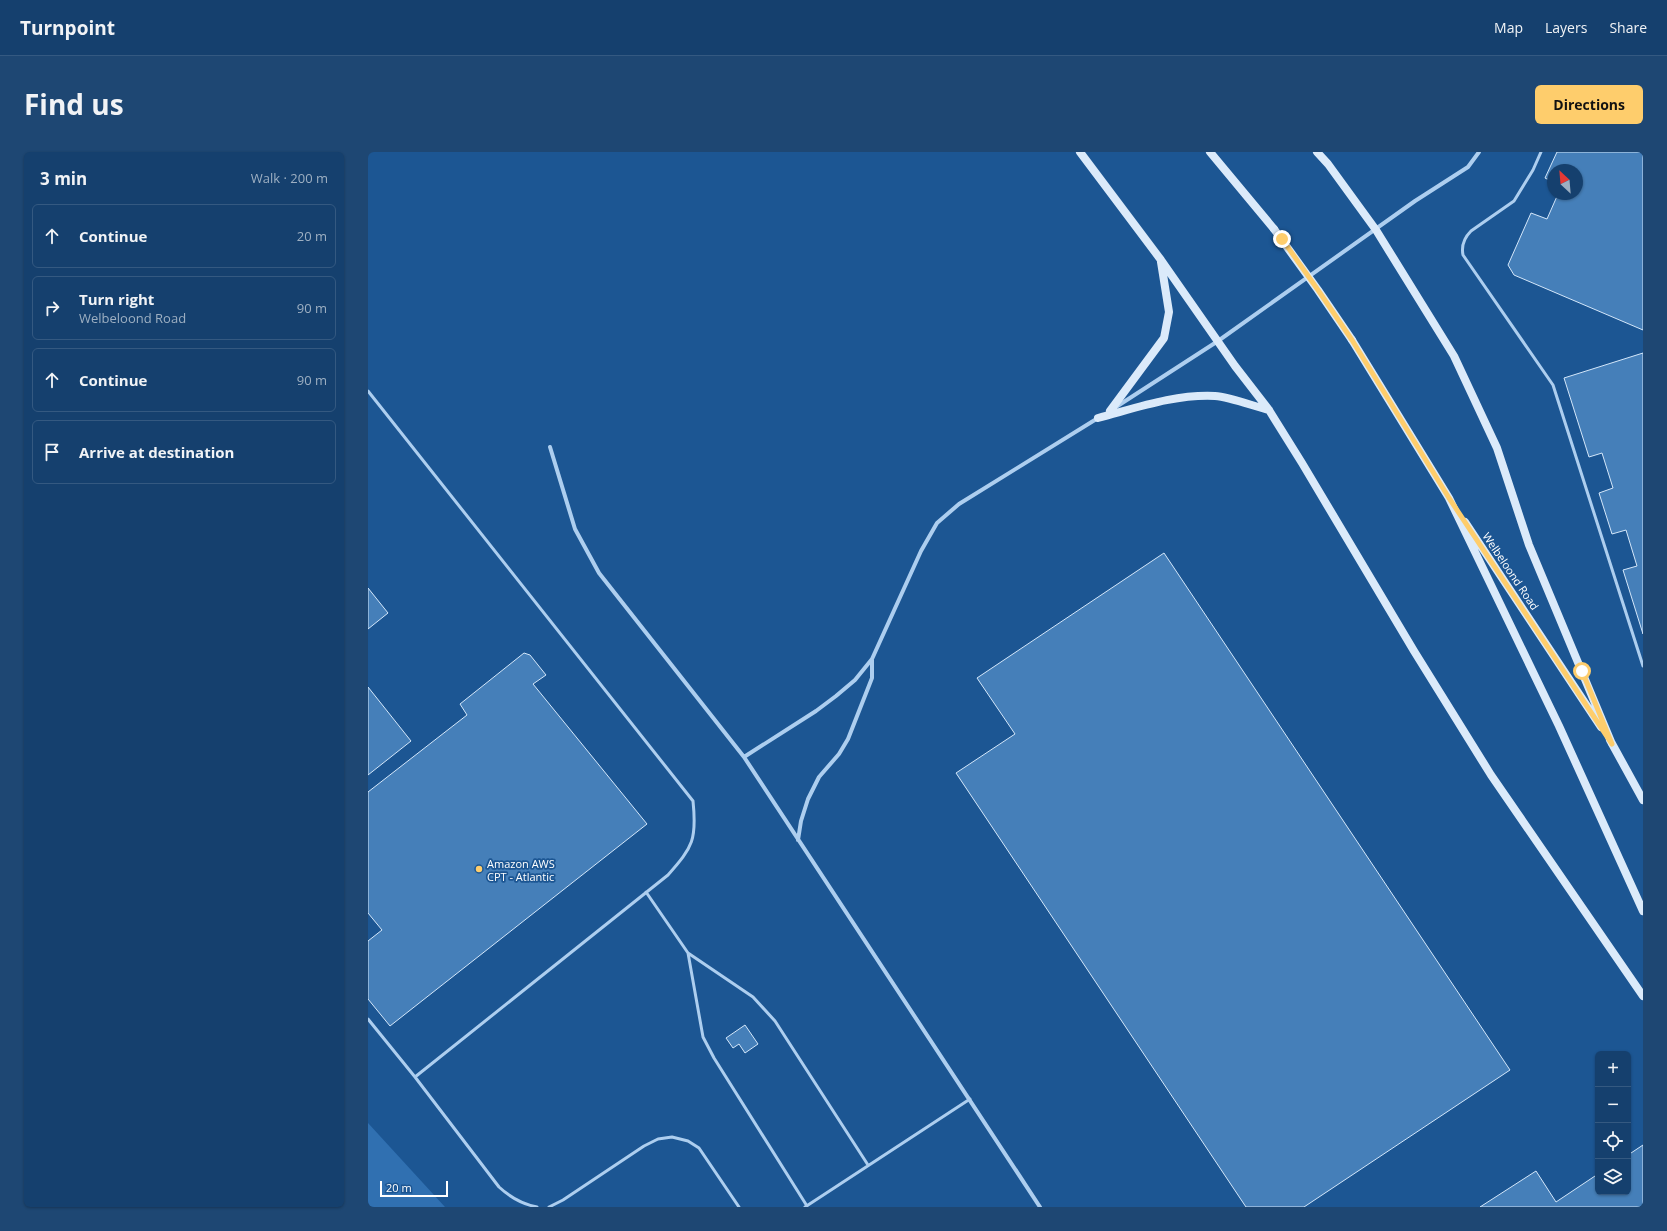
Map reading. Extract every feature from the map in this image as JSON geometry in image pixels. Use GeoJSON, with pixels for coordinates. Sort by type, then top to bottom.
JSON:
{"type":"FeatureCollection","features":[{"type":"Feature","properties":{"kind":"main road"},"geometry":{"type":"LineString","coordinates":[[1080,152],[1161,260],[1235,366],[1269,410],[1414,651],[1491,775],[1643,996]]}},
{"type":"Feature","properties":{"kind":"main road"},"geometry":{"type":"LineString","coordinates":[[1210,152],[1274,230],[1318,290],[1352,340],[1449,498],[1559,726],[1643,911]]}},
{"type":"Feature","properties":{"kind":"main road"},"geometry":{"type":"LineString","coordinates":[[1317,152],[1328,164],[1376,230],[1454,356],[1497,448],[1529,545],[1612,744]]}},
{"type":"Feature","properties":{"kind":"main road"},"geometry":{"type":"LineString","coordinates":[[1110,411],[1164,338],[1168,312],[1161,260]]}},
{"type":"Feature","properties":{"kind":"main road"},"geometry":{"type":"LineString","coordinates":[[1098,418],[1154,403],[1190,397],[1217,396],[1269,410]]}},
{"type":"Feature","properties":{"kind":"main road","name":"Welbeloond Road"},"geometry":{"type":"LineString","coordinates":[[1449,498],[1612,744],[1643,800]]}},
{"type":"Feature","properties":{"kind":"street"},"geometry":{"type":"LineString","coordinates":[[744,757],[816,711],[855,680],[872,659],[921,551],[937,523],[959,504],[1110,411],[1218,341],[1415,201],[1468,167],[1479,152]]}},
{"type":"Feature","properties":{"kind":"street"},"geometry":{"type":"LineString","coordinates":[[550,447],[575,529],[599,573],[744,757],[1040,1207]]}},
{"type":"Feature","properties":{"kind":"street"},"geometry":{"type":"LineString","coordinates":[[798,841],[801,821],[808,799],[819,776],[839,754],[848,739],[872,678],[872,659]]}},
{"type":"Feature","properties":{"kind":"lane"},"geometry":{"type":"LineString","coordinates":[[1541,152],[1533,170],[1514,201],[1466,236],[1463,243],[1463,255],[1553,385],[1643,666]]}},
{"type":"Feature","properties":{"kind":"lane"},"geometry":{"type":"LineString","coordinates":[[368,391],[693,801],[695,824],[692,841],[684,857],[668,875],[415,1077]]}},
{"type":"Feature","properties":{"kind":"lane"},"geometry":{"type":"LineString","coordinates":[[646,892],[688,953],[753,997],[775,1021],[868,1166]]}},
{"type":"Feature","properties":{"kind":"lane"},"geometry":{"type":"LineString","coordinates":[[688,953],[703,1037],[714,1058],[806,1206],[970,1099]]}},
{"type":"Feature","properties":{"kind":"lane"},"geometry":{"type":"LineString","coordinates":[[368,1019],[415,1077],[498,1187],[511,1198],[527,1205],[537,1207]]}},
{"type":"Feature","properties":{"kind":"lane"},"geometry":{"type":"LineString","coordinates":[[549,1207],[563,1200],[644,1146],[658,1139],[672,1137],[688,1141],[699,1148],[739,1207]]}},
{"type":"Feature","properties":{"kind":"shaded area"},"geometry":{"type":"Polygon","coordinates":[[[368,1123],[445,1207],[368,1207],[368,1123]]]}},
{"type":"Feature","properties":{"kind":"building"},"geometry":{"type":"Polygon","coordinates":[[[1557,152],[1643,152],[1643,330],[1514,275],[1508,265],[1531,213],[1547,219],[1555,200],[1583,200],[1583,164],[1551,164],[1557,152]]]}},
{"type":"Feature","properties":{"kind":"building"},"geometry":{"type":"Polygon","coordinates":[[[1643,353],[1643,634],[1623,570],[1637,566],[1626,530],[1612,534],[1599,493],[1613,488],[1602,453],[1589,457],[1564,378],[1643,353]]]}},
{"type":"Feature","properties":{"kind":"building"},"geometry":{"type":"Polygon","coordinates":[[[1164,553],[1510,1070],[1304,1207],[1246,1207],[956,773],[1015,734],[977,678],[1164,553]]]}},
{"type":"Feature","properties":{"kind":"building"},"geometry":{"type":"Polygon","coordinates":[[[368,588],[388,613],[368,629],[368,588]]]}},
{"type":"Feature","properties":{"kind":"building","name":"Amazon AWS CPT - Atlantic"},"geometry":{"type":"Polygon","coordinates":[[[524,653],[530,655],[546,675],[533,684],[647,824],[390,1026],[368,999],[368,941],[382,930],[368,913],[368,792],[467,715],[460,704],[524,653]]]}},
{"type":"Feature","properties":{"kind":"building"},"geometry":{"type":"Polygon","coordinates":[[[368,687],[411,741],[368,775],[368,687]]]}},
{"type":"Feature","properties":{"kind":"building"},"geometry":{"type":"Polygon","coordinates":[[[745,1025],[758,1044],[745,1053],[739,1044],[733,1048],[726,1038],[745,1025]]]}},
{"type":"Feature","properties":{"kind":"building"},"geometry":{"type":"Polygon","coordinates":[[[1643,1145],[1643,1207],[1480,1207],[1536,1171],[1556,1202],[1595,1176],[1595,1195],[1631,1195],[1631,1153],[1643,1145]]]}},
{"type":"Feature","properties":{"kind":"place","name":"Amazon AWS CPT - Atlantic"},"geometry":{"type":"Point","coordinates":[479,869]}},
{"type":"Feature","properties":{"kind":"route"},"geometry":{"type":"LineString","coordinates":[[1282,239],[1352,340],[1449,498],[1526,612],[1612,744],[1582,671]]}}]}
